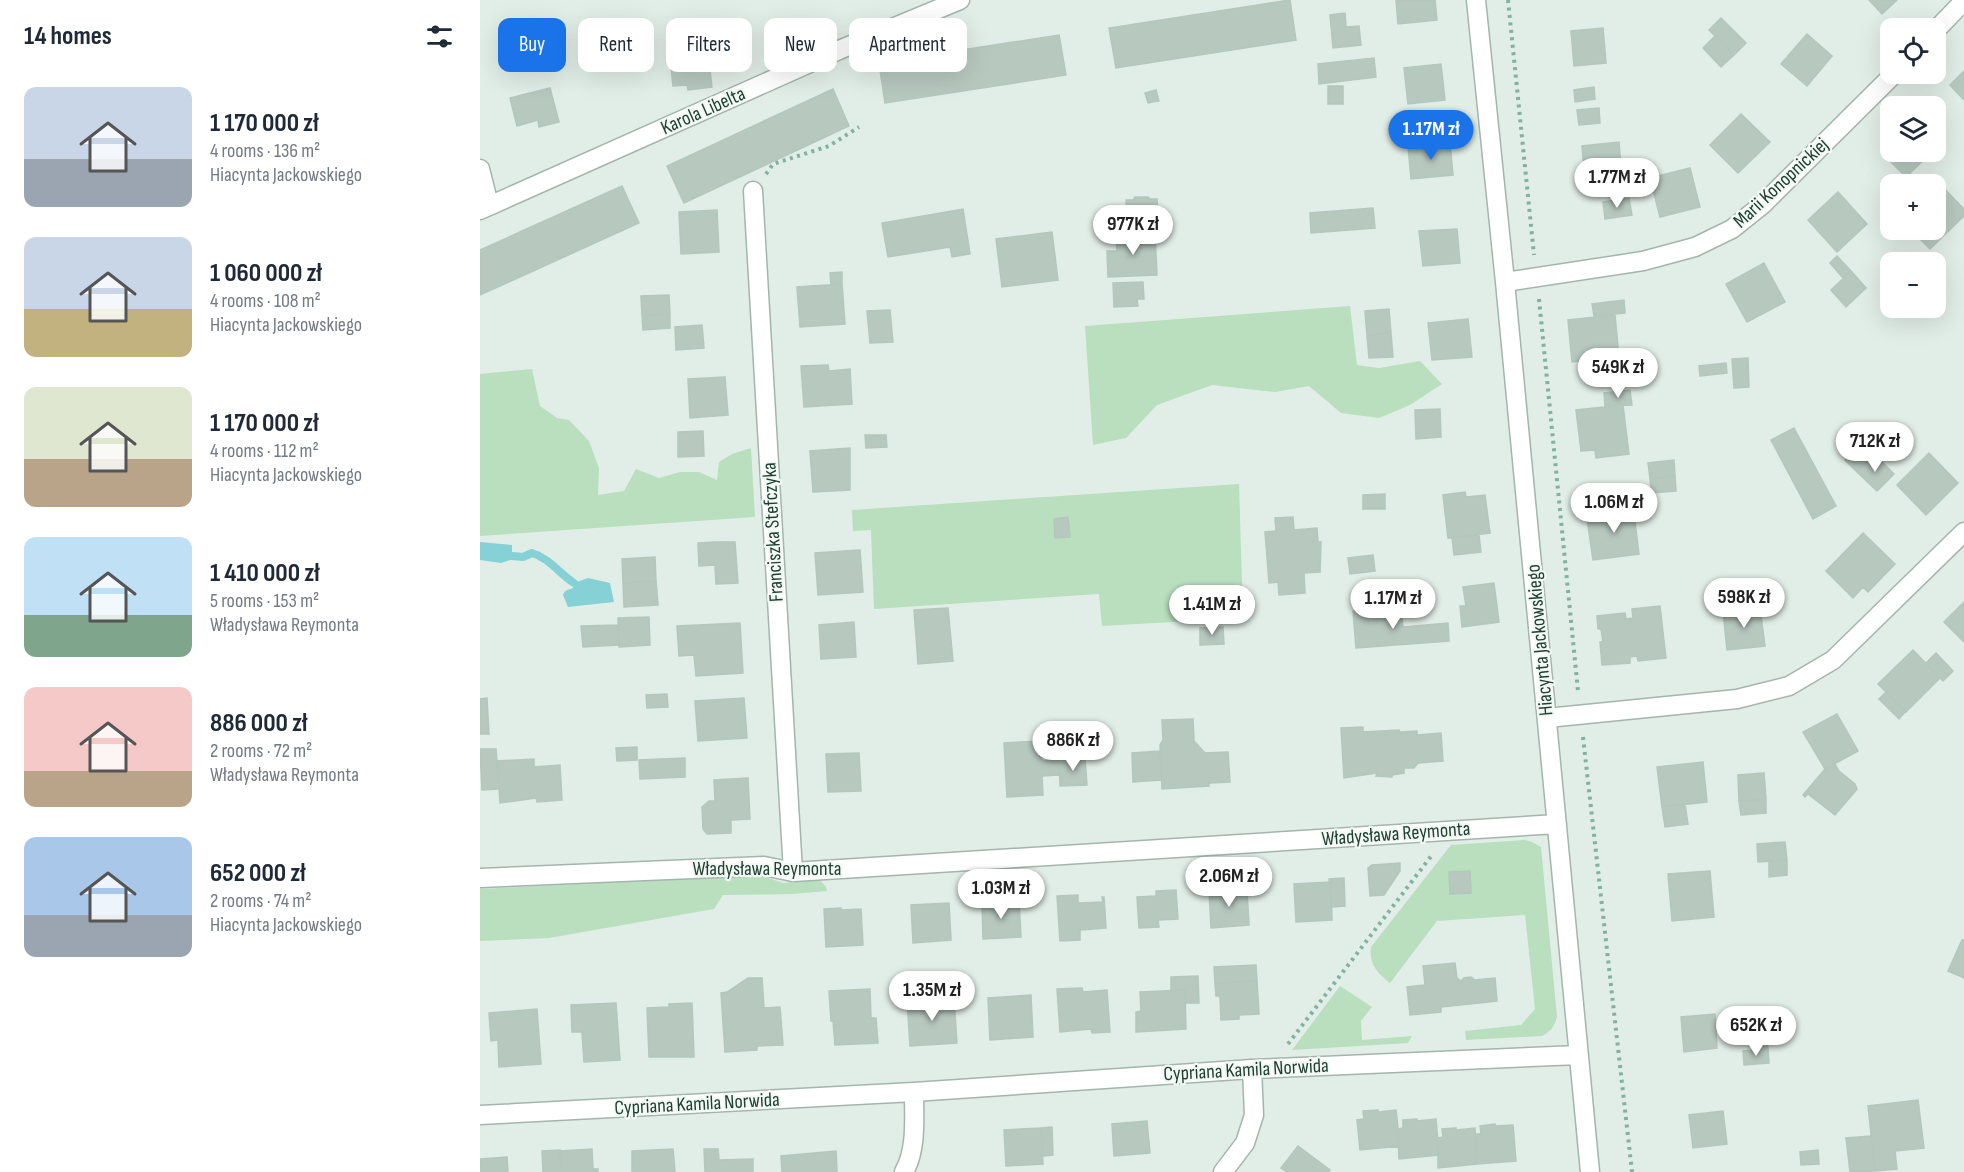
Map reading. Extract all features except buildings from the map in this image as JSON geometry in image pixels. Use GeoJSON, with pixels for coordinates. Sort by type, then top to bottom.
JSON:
{"type":"FeatureCollection","features":[{"type":"Feature","properties":{"kind":"street","name":"Karola Libelta"},"geometry":{"type":"LineString","coordinates":[[485,208],[839,50],[960,0]]}},
{"type":"Feature","properties":{"kind":"street","name":"Hiacynta Jackowskiego"},"geometry":{"type":"LineString","coordinates":[[1476,0],[1590,1172]]}},
{"type":"Feature","properties":{"kind":"street"},"geometry":{"type":"LineString","coordinates":[[1946,20],[1964,1]]}},
{"type":"Feature","properties":{"kind":"street","name":"Marii Konopnickiej"},"geometry":{"type":"LineString","coordinates":[[1505,282],[1643,261],[1695,247],[1732,229],[1761,205],[1884,84]]}},
{"type":"Feature","properties":{"kind":"street"},"geometry":{"type":"LineString","coordinates":[[480,169],[485,208]]}},
{"type":"Feature","properties":{"kind":"street","name":"Franciszka Stefczyka"},"geometry":{"type":"LineString","coordinates":[[753,192],[793,872]]}},
{"type":"Feature","properties":{"kind":"street"},"geometry":{"type":"LineString","coordinates":[[1547,718],[1737,699],[1789,686],[1833,660],[1964,532]]}},
{"type":"Feature","properties":{"kind":"street","name":"Władysława Reymonta"},"geometry":{"type":"LineString","coordinates":[[480,878],[764,866],[793,872],[1557,824]]}},
{"type":"Feature","properties":{"kind":"street","name":"Cypriana Kamila Norwida"},"geometry":{"type":"LineString","coordinates":[[480,1116],[914,1092],[1252,1069],[1579,1055]]}},
{"type":"Feature","properties":{"kind":"street"},"geometry":{"type":"LineString","coordinates":[[1223,1172],[1245,1143],[1254,1115],[1252,1069]]}},
{"type":"Feature","properties":{"kind":"street"},"geometry":{"type":"LineString","coordinates":[[904,1172],[908,1165],[914,1135],[914,1092]]}},
{"type":"Feature","properties":{"kind":"path"},"geometry":{"type":"LineString","coordinates":[[1508,0],[1581,714],[1632,1172]]}},
{"type":"Feature","properties":{"kind":"path"},"geometry":{"type":"LineString","coordinates":[[753,192],[773,164],[829,146],[859,127]]}},
{"type":"Feature","properties":{"kind":"path"},"geometry":{"type":"LineString","coordinates":[[1287,1045],[1451,830]]}},
{"type":"Feature","properties":{"kind":"green space"},"geometry":{"type":"Polygon","coordinates":[[[1350,306],[1357,365],[1379,368],[1420,361],[1442,384],[1410,405],[1379,418],[1341,413],[1309,386],[1275,392],[1212,385],[1157,405],[1126,438],[1093,445],[1085,326],[1350,306]]]}},
{"type":"Feature","properties":{"kind":"green space"},"geometry":{"type":"Polygon","coordinates":[[[532,369],[540,406],[557,418],[569,420],[589,441],[599,468],[598,495],[624,491],[636,469],[659,478],[680,472],[699,472],[717,480],[719,462],[732,454],[751,448],[755,517],[480,536],[480,374],[532,369]]]}},
{"type":"Feature","properties":{"kind":"green space"},"geometry":{"type":"Polygon","coordinates":[[[1239,484],[1243,618],[1102,626],[1099,594],[874,609],[871,530],[853,531],[852,510],[1239,484]]]}},
{"type":"Feature","properties":{"kind":"green space"},"geometry":{"type":"Polygon","coordinates":[[[1525,840],[1541,847],[1557,1017],[1552,1028],[1542,1036],[1466,1040],[1465,1031],[1521,1025],[1535,1009],[1525,915],[1437,921],[1390,983],[1375,968],[1371,958],[1371,947],[1451,845],[1525,840]]]}},
{"type":"Feature","properties":{"kind":"green space"},"geometry":{"type":"Polygon","coordinates":[[[760,875],[783,883],[820,880],[827,891],[723,895],[714,909],[549,938],[480,941],[480,889],[760,875]]]}},
{"type":"Feature","properties":{"kind":"green space"},"geometry":{"type":"Polygon","coordinates":[[[1340,986],[1372,1007],[1361,1021],[1362,1040],[1412,1036],[1408,1043],[1292,1050],[1340,986]]]}},
{"type":"Feature","properties":{"kind":"water"},"geometry":{"type":"Polygon","coordinates":[[[480,542],[512,545],[510,560],[501,563],[480,560],[480,542]]]}},
{"type":"Feature","properties":{"kind":"water"},"geometry":{"type":"Polygon","coordinates":[[[588,578],[610,583],[614,602],[568,607],[564,593],[573,588],[574,583],[588,578]]]}},
{"type":"Feature","properties":{"kind":"waterway"},"geometry":{"type":"LineString","coordinates":[[512,556],[523,557],[532,553],[538,555],[574,583]]}}]}
